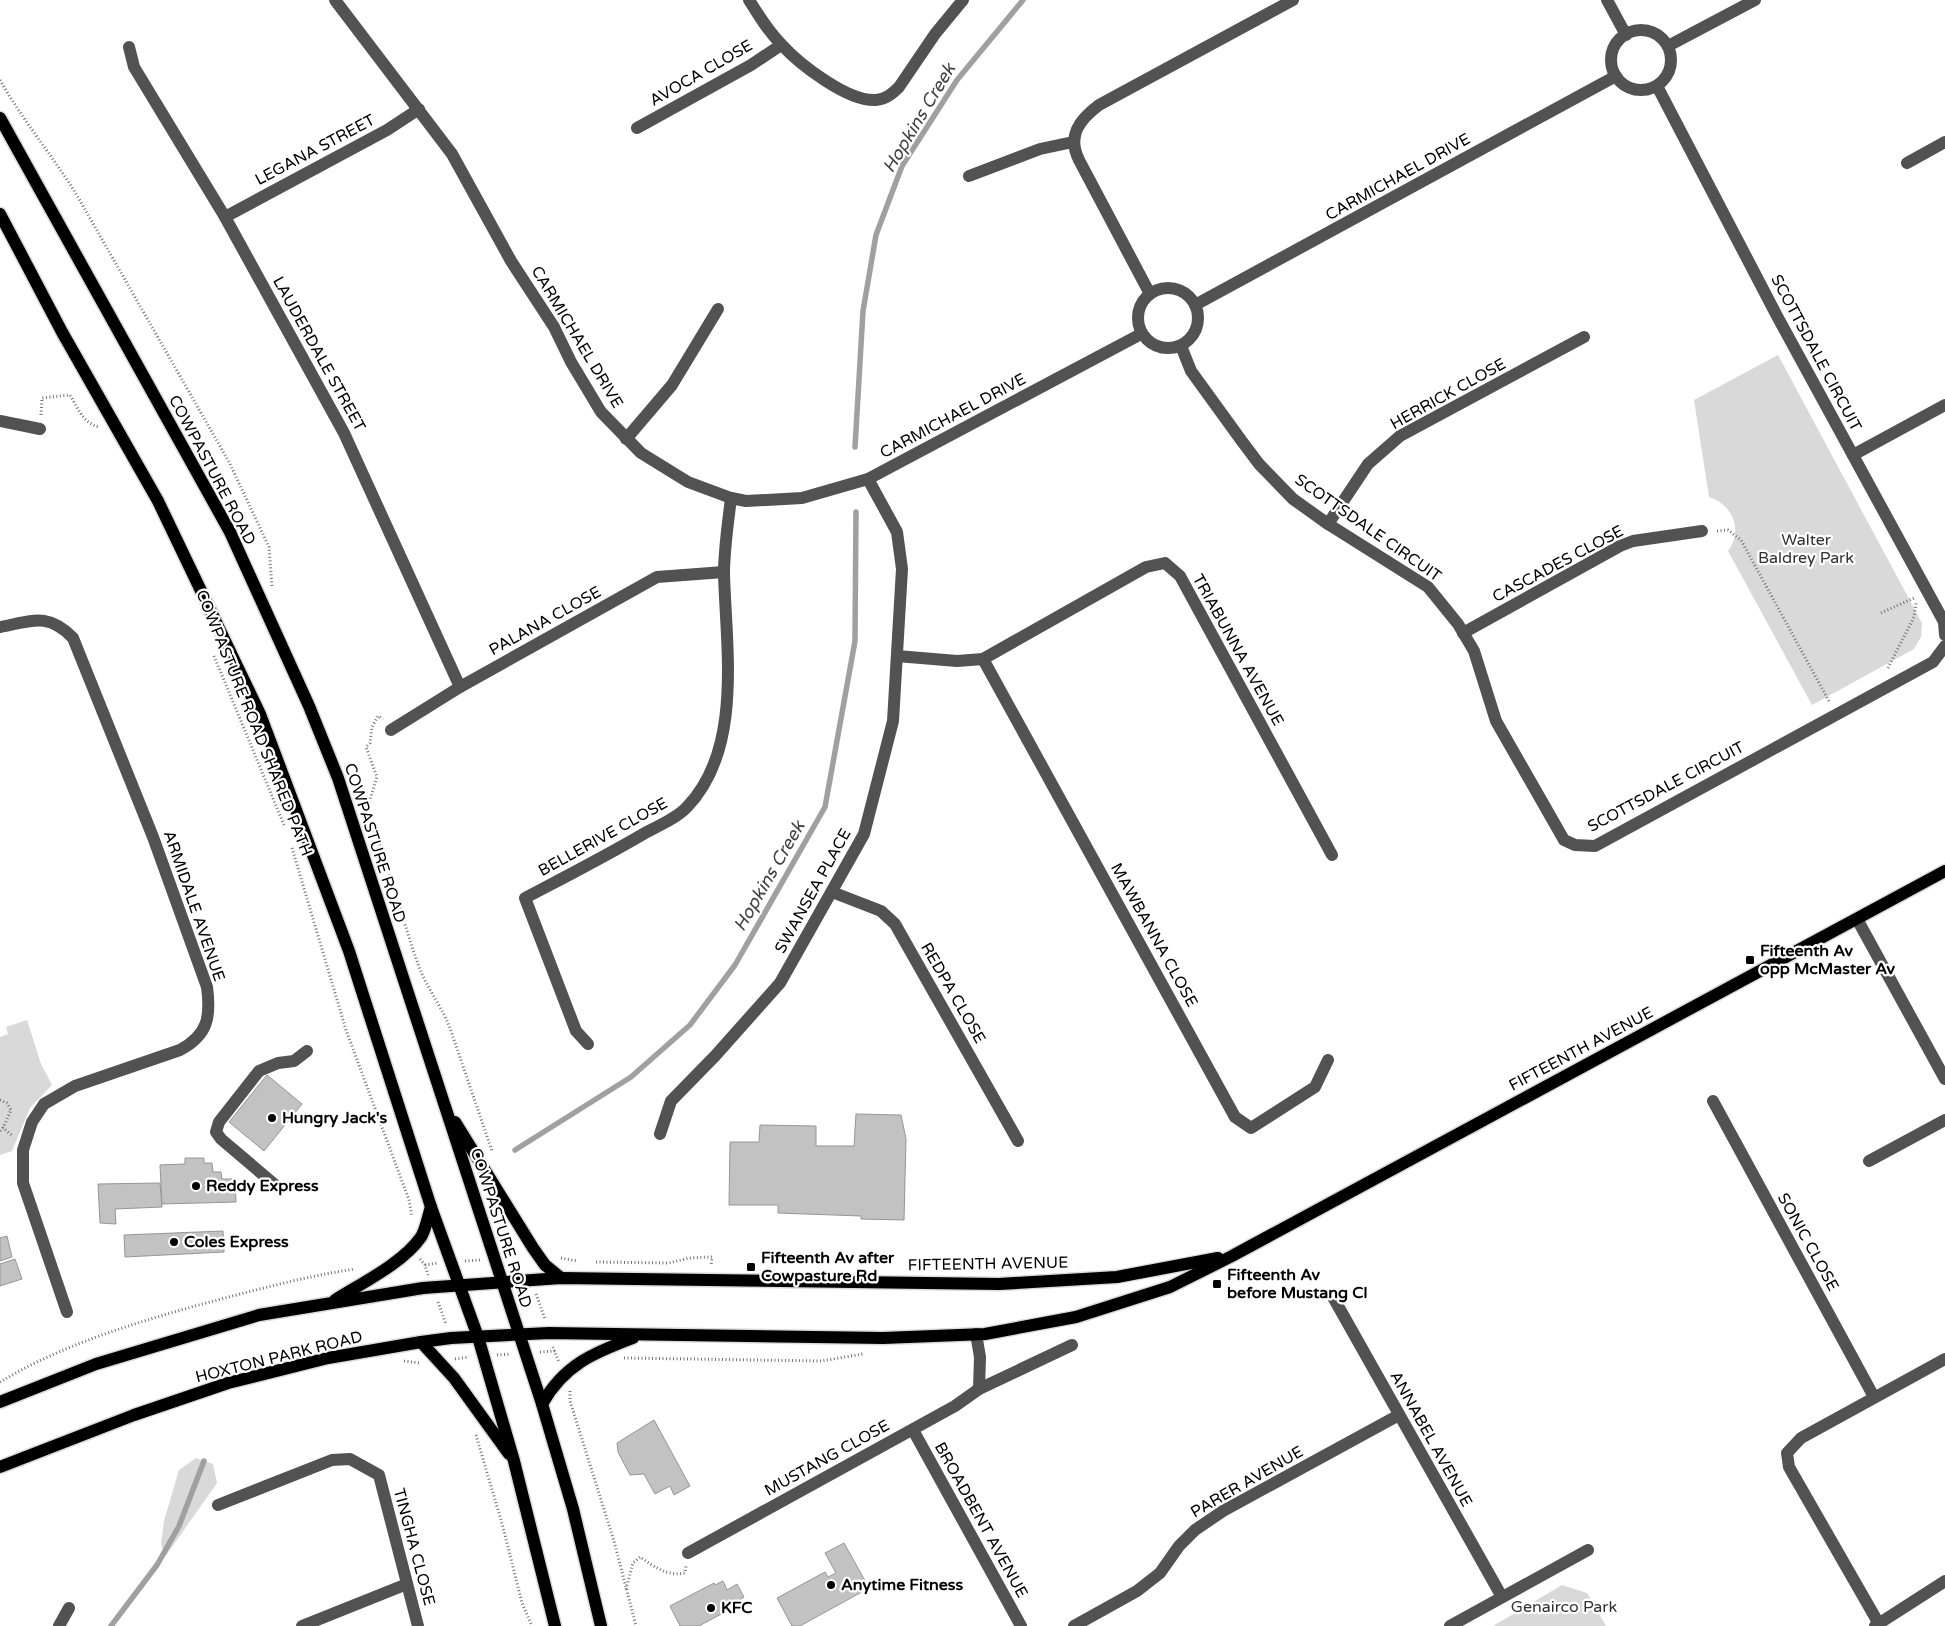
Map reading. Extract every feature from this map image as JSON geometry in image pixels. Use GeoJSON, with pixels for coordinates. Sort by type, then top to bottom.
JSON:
{"type":"FeatureCollection","features":[{"type":"Feature","properties":{"kind":"main road","name":"COWPASTURE ROAD"},"geometry":{"type":"LineString","coordinates":[[0,118],[230,532],[338,778],[542,1404],[573,1509],[601,1626]]}},
{"type":"Feature","properties":{"kind":"main road"},"geometry":{"type":"LineString","coordinates":[[0,214],[62,332],[158,501],[260,714],[349,951],[431,1207],[450,1261],[461,1285],[478,1337],[514,1461],[556,1626]]}},
{"type":"Feature","properties":{"kind":"main road","name":"FIFTEENTH AVENUE"},"geometry":{"type":"LineString","coordinates":[[518,1335],[549,1333],[883,1338],[976,1334],[1076,1317],[1170,1287],[1232,1256],[1945,872]]}},
{"type":"Feature","properties":{"kind":"main road"},"geometry":{"type":"LineString","coordinates":[[443,1101],[533,1248],[545,1265],[561,1278]]}},
{"type":"Feature","properties":{"kind":"main road"},"geometry":{"type":"LineString","coordinates":[[331,1303],[393,1263],[411,1249],[422,1236],[431,1207]]}},
{"type":"Feature","properties":{"kind":"main road","name":"FIFTEENTH AVENUE"},"geometry":{"type":"LineString","coordinates":[[502,1282],[561,1278],[999,1284],[1117,1277],[1232,1256]]}},
{"type":"Feature","properties":{"kind":"main road"},"geometry":{"type":"LineString","coordinates":[[0,1402],[96,1364],[260,1315],[433,1288],[502,1282]]}},
{"type":"Feature","properties":{"kind":"main road","name":"HOXTON PARK ROAD"},"geometry":{"type":"LineString","coordinates":[[0,1467],[134,1416],[228,1383],[328,1358],[421,1342],[451,1338],[518,1335]]}},
{"type":"Feature","properties":{"kind":"main road"},"geometry":{"type":"LineString","coordinates":[[542,1404],[552,1385],[566,1372],[594,1353],[640,1335]]}},
{"type":"Feature","properties":{"kind":"main road"},"geometry":{"type":"LineString","coordinates":[[421,1342],[454,1378],[514,1461]]}},
{"type":"Feature","properties":{"kind":"street","name":"CARMICHAEL DRIVE"},"geometry":{"type":"LineString","coordinates":[[335,0],[360,36],[419,109],[462,170],[511,261],[554,328],[590,396],[601,412],[641,453],[671,474],[731,498],[746,501],[802,498],[868,478],[1141,334]]}},
{"type":"Feature","properties":{"kind":"street"},"geometry":{"type":"LineString","coordinates":[[749,0],[781,45],[798,61],[836,86],[865,99],[885,98],[899,87],[935,34],[964,0]]}},
{"type":"Feature","properties":{"kind":"street"},"geometry":{"type":"LineString","coordinates":[[1150,294],[1078,160],[1073,142],[1080,123],[1099,105],[1293,0]]}},
{"type":"Feature","properties":{"kind":"street"},"geometry":{"type":"LineString","coordinates":[[1607,0],[1626,35]]}},
{"type":"Feature","properties":{"kind":"street"},"geometry":{"type":"LineString","coordinates":[[1668,46],[1755,0]]}},
{"type":"Feature","properties":{"kind":"street"},"geometry":{"type":"LineString","coordinates":[[1634,32],[1650,32],[1657,35],[1668,46],[1671,64],[1669,72],[1657,86],[1650,89],[1634,90],[1621,82],[1616,76],[1613,69],[1612,53],[1615,46],[1626,35],[1634,32]]}},
{"type":"Feature","properties":{"kind":"street","name":"AVOCA CLOSE"},"geometry":{"type":"LineString","coordinates":[[637,128],[751,65],[781,45]]}},
{"type":"Feature","properties":{"kind":"street","name":"LAUDERDALE STREET"},"geometry":{"type":"LineString","coordinates":[[129,47],[134,67],[225,217],[344,433],[460,687]]}},
{"type":"Feature","properties":{"kind":"street","name":"CARMICHAEL DRIVE"},"geometry":{"type":"LineString","coordinates":[[1195,305],[1616,76]]}},
{"type":"Feature","properties":{"kind":"street","name":"SCOTTSDALE CIRCUIT"},"geometry":{"type":"LineString","coordinates":[[1657,86],[1853,456],[1944,622],[1945,635]]}},
{"type":"Feature","properties":{"kind":"street","name":"LEGANA STREET"},"geometry":{"type":"LineString","coordinates":[[225,217],[387,130],[419,109]]}},
{"type":"Feature","properties":{"kind":"street"},"geometry":{"type":"LineString","coordinates":[[969,176],[1040,148],[1073,142]]}},
{"type":"Feature","properties":{"kind":"street"},"geometry":{"type":"LineString","coordinates":[[1907,163],[1945,142]]}},
{"type":"Feature","properties":{"kind":"street"},"geometry":{"type":"LineString","coordinates":[[1166,288],[1176,289],[1190,297],[1195,305],[1197,326],[1194,334],[1181,346],[1160,348],[1152,344],[1141,334],[1137,314],[1140,306],[1150,294],[1166,288]]}},
{"type":"Feature","properties":{"kind":"street"},"geometry":{"type":"LineString","coordinates":[[626,439],[672,385],[718,309]]}},
{"type":"Feature","properties":{"kind":"street","name":"HERRICK CLOSE"},"geometry":{"type":"LineString","coordinates":[[1328,524],[1368,464],[1400,436],[1584,337]]}},
{"type":"Feature","properties":{"kind":"street","name":"SCOTTSDALE CIRCUIT"},"geometry":{"type":"LineString","coordinates":[[1181,346],[1192,371],[1259,464],[1293,499],[1328,524],[1428,587],[1463,633],[1474,651],[1496,721],[1564,840],[1575,845],[1594,846],[1933,662],[1945,646]]}},
{"type":"Feature","properties":{"kind":"street"},"geometry":{"type":"LineString","coordinates":[[1853,456],[1945,405]]}},
{"type":"Feature","properties":{"kind":"street"},"geometry":{"type":"LineString","coordinates":[[0,421],[40,429]]}},
{"type":"Feature","properties":{"kind":"street","name":"SWANSEA PLACE"},"geometry":{"type":"LineString","coordinates":[[660,1134],[671,1101],[715,1056],[780,983],[864,834],[893,721],[902,568],[897,532],[868,478]]}},
{"type":"Feature","properties":{"kind":"street","name":"BELLERIVE CLOSE"},"geometry":{"type":"LineString","coordinates":[[588,1044],[576,1031],[525,898],[613,852],[686,808],[704,785],[715,764],[720,750],[726,712],[724,572],[731,498]]}},
{"type":"Feature","properties":{"kind":"street","name":"CASCADES CLOSE"},"geometry":{"type":"LineString","coordinates":[[1463,633],[1620,546],[1633,542],[1702,531]]}},
{"type":"Feature","properties":{"kind":"street","name":"TRIABUNNA AVENUE"},"geometry":{"type":"LineString","coordinates":[[898,656],[957,661],[983,659],[1146,567],[1165,563],[1180,576],[1332,855]]}},
{"type":"Feature","properties":{"kind":"street","name":"PALANA CLOSE"},"geometry":{"type":"LineString","coordinates":[[391,730],[460,687],[657,577],[724,572]]}},
{"type":"Feature","properties":{"kind":"street","name":"ARMIDALE AVENUE"},"geometry":{"type":"LineString","coordinates":[[0,627],[37,621],[51,621],[62,627],[73,638],[153,837],[207,987],[210,1007],[205,1027],[196,1041],[180,1050],[75,1086],[44,1104],[32,1122],[23,1150],[23,1183],[67,1312]]}},
{"type":"Feature","properties":{"kind":"street","name":"MAWBANNA CLOSE"},"geometry":{"type":"LineString","coordinates":[[983,659],[1235,1117],[1251,1128],[1315,1087],[1328,1060]]}},
{"type":"Feature","properties":{"kind":"street","name":"REDPA CLOSE"},"geometry":{"type":"LineString","coordinates":[[832,892],[881,911],[895,924],[1018,1141]]}},
{"type":"Feature","properties":{"kind":"street"},"geometry":{"type":"LineString","coordinates":[[1857,919],[1945,1079]]}},
{"type":"Feature","properties":{"kind":"street"},"geometry":{"type":"LineString","coordinates":[[274,1184],[221,1139],[216,1132],[220,1122],[260,1071],[278,1063],[294,1061],[307,1050]]}},
{"type":"Feature","properties":{"kind":"street","name":"SONIC CLOSE"},"geometry":{"type":"LineString","coordinates":[[1713,1101],[1874,1398]]}},
{"type":"Feature","properties":{"kind":"street"},"geometry":{"type":"LineString","coordinates":[[1869,1161],[1945,1120]]}},
{"type":"Feature","properties":{"kind":"street","name":"ANNABEL AVENUE"},"geometry":{"type":"LineString","coordinates":[[1333,1297],[1502,1598]]}},
{"type":"Feature","properties":{"kind":"street"},"geometry":{"type":"LineString","coordinates":[[976,1334],[980,1357],[979,1389]]}},
{"type":"Feature","properties":{"kind":"street","name":"MUSTANG CLOSE"},"geometry":{"type":"LineString","coordinates":[[688,1553],[913,1430],[955,1406],[979,1389],[1072,1345]]}},
{"type":"Feature","properties":{"kind":"street"},"geometry":{"type":"LineString","coordinates":[[1945,1359],[1801,1438],[1790,1448],[1786,1458],[1789,1467],[1877,1625],[1945,1581]]}},
{"type":"Feature","properties":{"kind":"street","name":"PARER AVENUE"},"geometry":{"type":"LineString","coordinates":[[1074,1626],[1137,1591],[1160,1573],[1179,1546],[1195,1530],[1223,1511],[1399,1415]]}},
{"type":"Feature","properties":{"kind":"street","name":"BROADBENT AVENUE"},"geometry":{"type":"LineString","coordinates":[[913,1430],[1021,1626]]}},
{"type":"Feature","properties":{"kind":"street","name":"TINGHA CLOSE"},"geometry":{"type":"LineString","coordinates":[[218,1505],[332,1460],[350,1460],[378,1475],[418,1626]]}},
{"type":"Feature","properties":{"kind":"street"},"geometry":{"type":"LineString","coordinates":[[1450,1626],[1588,1550]]}},
{"type":"Feature","properties":{"kind":"street"},"geometry":{"type":"LineString","coordinates":[[302,1626],[406,1584]]}},
{"type":"Feature","properties":{"kind":"street"},"geometry":{"type":"LineString","coordinates":[[59,1626],[69,1608]]}},
{"type":"Feature","properties":{"kind":"path"},"geometry":{"type":"LineString","coordinates":[[40,429],[42,398],[70,395],[84,419],[92,425],[99,427],[105,425]]}},
{"type":"Feature","properties":{"kind":"path"},"geometry":{"type":"LineString","coordinates":[[1702,531],[1728,530],[1741,540],[1836,715]]}},
{"type":"Feature","properties":{"kind":"path"},"geometry":{"type":"LineString","coordinates":[[1881,613],[1915,596],[1914,617],[1886,671]]}},
{"type":"Feature","properties":{"kind":"path","name":"COWPASTURE ROAD SHARED PATH"},"geometry":{"type":"LineString","coordinates":[[210,647],[286,831]]}},
{"type":"Feature","properties":{"kind":"path"},"geometry":{"type":"LineString","coordinates":[[1830,703],[1838,698]]}},
{"type":"Feature","properties":{"kind":"path"},"geometry":{"type":"LineString","coordinates":[[366,812],[377,777],[366,747],[370,743],[372,727],[378,716],[382,717],[391,730]]}},
{"type":"Feature","properties":{"kind":"path","name":"COWPASTURE ROAD SHARED PATH"},"geometry":{"type":"LineString","coordinates":[[290,839],[334,997],[409,1200],[413,1224]]}},
{"type":"Feature","properties":{"kind":"path"},"geometry":{"type":"LineString","coordinates":[[0,1100],[7,1103],[11,1110],[3,1128]]}},
{"type":"Feature","properties":{"kind":"path"},"geometry":{"type":"LineString","coordinates":[[556,1256],[569,1261],[585,1262]]}},
{"type":"Feature","properties":{"kind":"path"},"geometry":{"type":"LineString","coordinates":[[594,1262],[668,1263],[689,1258],[712,1257],[710,1279]]}},
{"type":"Feature","properties":{"kind":"path"},"geometry":{"type":"LineString","coordinates":[[495,1259],[425,1264],[458,1357],[555,1352]]}},
{"type":"Feature","properties":{"kind":"path"},"geometry":{"type":"LineString","coordinates":[[0,1382],[24,1368],[106,1332],[261,1288],[362,1266]]}},
{"type":"Feature","properties":{"kind":"path"},"geometry":{"type":"LineString","coordinates":[[531,1279],[559,1362]]}},
{"type":"Feature","properties":{"kind":"path"},"geometry":{"type":"LineString","coordinates":[[622,1358],[821,1361],[871,1353]]}},
{"type":"Feature","properties":{"kind":"path"},"geometry":{"type":"LineString","coordinates":[[400,1360],[423,1363]]}},
{"type":"Feature","properties":{"kind":"path"},"geometry":{"type":"LineString","coordinates":[[571,1388],[569,1395],[614,1541],[636,1626]]}},
{"type":"Feature","properties":{"kind":"path"},"geometry":{"type":"LineString","coordinates":[[472,1427],[503,1527],[522,1603],[532,1626]]}},
{"type":"Feature","properties":{"kind":"path"},"geometry":{"type":"LineString","coordinates":[[626,1590],[632,1563],[640,1557],[667,1573],[676,1575],[685,1573],[688,1553]]}},
{"type":"Feature","properties":{"kind":"green space","name":"Walter Baldrey Park"},"geometry":{"type":"Polygon","coordinates":[[[1778,355],[1922,623],[1921,637],[1914,649],[1812,705],[1728,551],[1733,543],[1735,527],[1733,519],[1724,505],[1709,497],[1694,400],[1778,355]]]}},
{"type":"Feature","properties":{"kind":"green space"},"geometry":{"type":"Polygon","coordinates":[[[27,1020],[41,1064],[52,1085],[30,1108],[12,1151],[0,1155],[0,1037],[8,1034],[6,1027],[27,1020]]]}},
{"type":"Feature","properties":{"kind":"green space"},"geometry":{"type":"Polygon","coordinates":[[[196,1458],[213,1464],[217,1483],[165,1557],[161,1544],[164,1521],[179,1470],[196,1458]]]}},
{"type":"Feature","properties":{"kind":"green space","name":"Genairco Park"},"geometry":{"type":"Polygon","coordinates":[[[1562,1585],[1587,1593],[1606,1626],[1493,1626],[1562,1585]]]}},
{"type":"Feature","properties":{"kind":"building"},"geometry":{"type":"Polygon","coordinates":[[[267,1075],[302,1104],[264,1151],[229,1122],[267,1075]]]}},
{"type":"Feature","properties":{"kind":"building"},"geometry":{"type":"Polygon","coordinates":[[[856,1114],[901,1115],[906,1139],[904,1220],[861,1219],[861,1216],[778,1213],[778,1205],[729,1205],[730,1142],[759,1142],[760,1125],[816,1126],[816,1146],[854,1146],[856,1114]]]}},
{"type":"Feature","properties":{"kind":"building"},"geometry":{"type":"Polygon","coordinates":[[[185,1158],[204,1158],[204,1163],[212,1163],[213,1172],[221,1172],[222,1179],[235,1179],[236,1202],[162,1204],[160,1165],[185,1164],[185,1158]]]}},
{"type":"Feature","properties":{"kind":"building"},"geometry":{"type":"Polygon","coordinates":[[[160,1183],[162,1207],[115,1209],[116,1224],[100,1223],[98,1184],[160,1183]]]}},
{"type":"Feature","properties":{"kind":"building"},"geometry":{"type":"Polygon","coordinates":[[[223,1231],[224,1252],[125,1257],[124,1235],[223,1231]]]}},
{"type":"Feature","properties":{"kind":"building"},"geometry":{"type":"Polygon","coordinates":[[[7,1236],[12,1257],[0,1261],[0,1238],[7,1236]]]}},
{"type":"Feature","properties":{"kind":"building"},"geometry":{"type":"Polygon","coordinates":[[[15,1259],[22,1279],[0,1286],[0,1264],[15,1259]]]}},
{"type":"Feature","properties":{"kind":"building"},"geometry":{"type":"Polygon","coordinates":[[[654,1420],[690,1486],[674,1495],[670,1486],[655,1494],[644,1474],[630,1475],[618,1452],[617,1443],[654,1420]]]}},
{"type":"Feature","properties":{"kind":"building"},"geometry":{"type":"Polygon","coordinates":[[[844,1543],[869,1588],[800,1626],[792,1626],[777,1598],[825,1572],[828,1577],[836,1573],[825,1553],[844,1543]]]}},
{"type":"Feature","properties":{"kind":"building"},"geometry":{"type":"Polygon","coordinates":[[[723,1581],[727,1590],[737,1584],[744,1597],[735,1603],[736,1606],[699,1626],[680,1626],[670,1606],[714,1583],[715,1585],[723,1581]]]}},
{"type":"Feature","properties":{"kind":"waterway","name":"Hopkins Creek"},"geometry":{"type":"LineString","coordinates":[[855,447],[863,311],[876,235],[902,166],[957,80],[1023,0]]}},
{"type":"Feature","properties":{"kind":"waterway","name":"Hopkins Creek"},"geometry":{"type":"LineString","coordinates":[[515,1150],[631,1077],[690,1025],[735,965],[825,807],[855,641],[856,512]]}},
{"type":"Feature","properties":{"kind":"waterway","name":"Hopkins Creek"},"geometry":{"type":"LineString","coordinates":[[111,1626],[157,1565],[179,1526],[204,1461]]}},
{"type":"Feature","properties":{"kind":"place","name":"Fifteenth Av opp McMaster Av"},"geometry":{"type":"Point","coordinates":[1750,960]}},
{"type":"Feature","properties":{"kind":"place","name":"Hungry Jack's"},"geometry":{"type":"Point","coordinates":[272,1118]}},
{"type":"Feature","properties":{"kind":"place","name":"Reddy Express"},"geometry":{"type":"Point","coordinates":[196,1186]}},
{"type":"Feature","properties":{"kind":"place","name":"Coles Express"},"geometry":{"type":"Point","coordinates":[174,1242]}},
{"type":"Feature","properties":{"kind":"place","name":"Fifteenth Av after Cowpasture Rd"},"geometry":{"type":"Point","coordinates":[751,1267]}},
{"type":"Feature","properties":{"kind":"place","name":"Fifteenth Av before Mustang Cl"},"geometry":{"type":"Point","coordinates":[1217,1284]}},
{"type":"Feature","properties":{"kind":"place","name":"Anytime Fitness"},"geometry":{"type":"Point","coordinates":[831,1585]}},
{"type":"Feature","properties":{"kind":"place","name":"KFC"},"geometry":{"type":"Point","coordinates":[711,1608]}}]}
